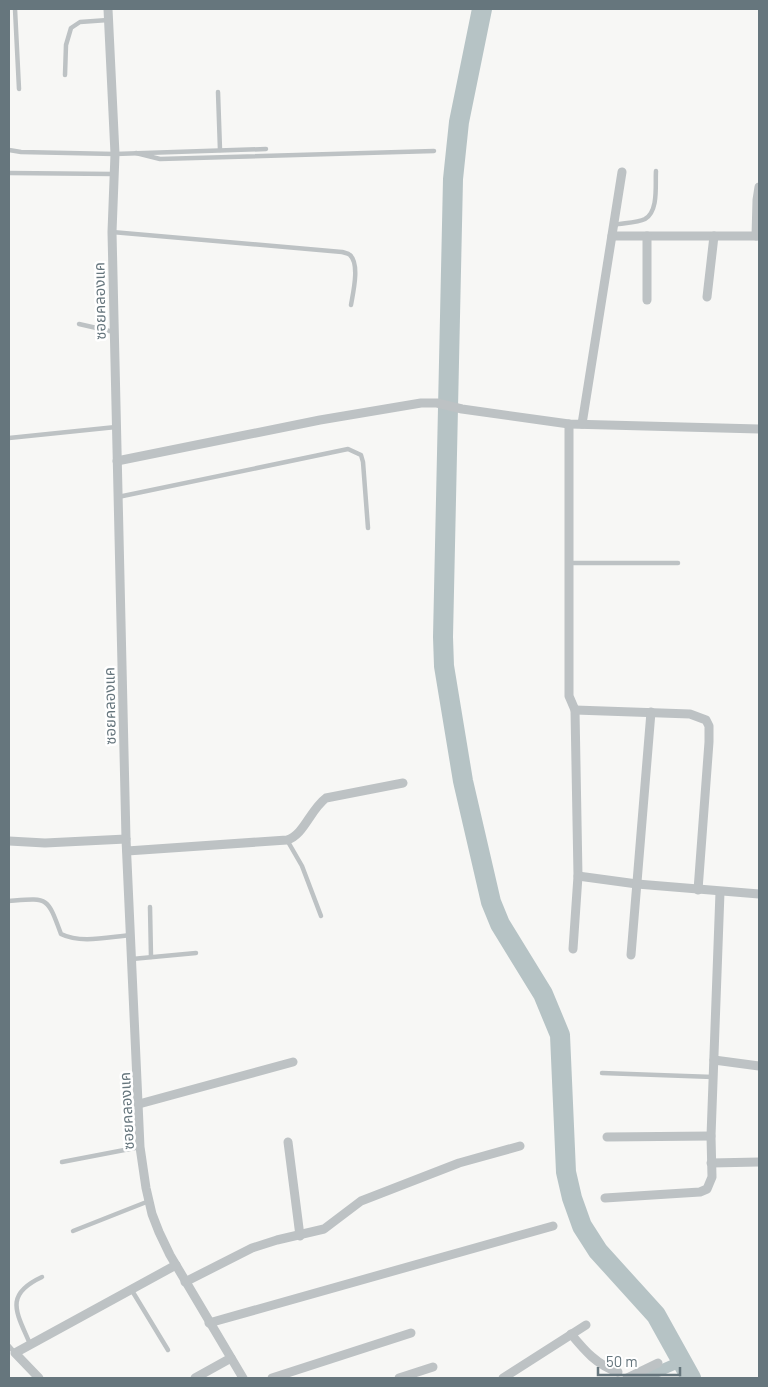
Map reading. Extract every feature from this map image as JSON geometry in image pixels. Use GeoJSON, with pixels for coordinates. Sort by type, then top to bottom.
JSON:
{"type":"FeatureCollection","features":[{"type":"Feature","properties":{"kind":"street","name":"ซอยคลองแค"},"geometry":{"type":"LineString","coordinates":[[108,9],[115,154],[112,232],[126,838],[140,1147],[149,1202],[159,1232],[185,1282],[243,1378]]}},
{"type":"Feature","properties":{"kind":"street"},"geometry":{"type":"LineString","coordinates":[[582,424],[622,172]]}},
{"type":"Feature","properties":{"kind":"street"},"geometry":{"type":"LineString","coordinates":[[612,236],[758,236],[757,200],[759,188]]}},
{"type":"Feature","properties":{"kind":"street"},"geometry":{"type":"LineString","coordinates":[[647,236],[647,300]]}},
{"type":"Feature","properties":{"kind":"street"},"geometry":{"type":"LineString","coordinates":[[707,297],[714,236]]}},
{"type":"Feature","properties":{"kind":"street"},"geometry":{"type":"LineString","coordinates":[[117,461],[320,420],[411,404],[437,403],[462,409],[570,424],[759,429]]}},
{"type":"Feature","properties":{"kind":"street"},"geometry":{"type":"LineString","coordinates":[[570,424],[569,696],[575,710],[578,876],[573,949]]}},
{"type":"Feature","properties":{"kind":"street"},"geometry":{"type":"LineString","coordinates":[[575,710],[690,714],[706,720],[709,726],[698,890]]}},
{"type":"Feature","properties":{"kind":"street"},"geometry":{"type":"LineString","coordinates":[[631,955],[651,712]]}},
{"type":"Feature","properties":{"kind":"street"},"geometry":{"type":"LineString","coordinates":[[127,851],[287,840],[297,835],[318,804],[326,798],[403,783]]}},
{"type":"Feature","properties":{"kind":"street"},"geometry":{"type":"LineString","coordinates":[[9,841],[45,843],[126,838]]}},
{"type":"Feature","properties":{"kind":"street"},"geometry":{"type":"LineString","coordinates":[[578,876],[637,884],[759,894]]}},
{"type":"Feature","properties":{"kind":"street"},"geometry":{"type":"LineString","coordinates":[[605,1198],[700,1192],[707,1189],[712,1177],[711,1136],[720,892]]}},
{"type":"Feature","properties":{"kind":"street"},"geometry":{"type":"LineString","coordinates":[[714,1060],[759,1066]]}},
{"type":"Feature","properties":{"kind":"street"},"geometry":{"type":"LineString","coordinates":[[139,1104],[293,1062]]}},
{"type":"Feature","properties":{"kind":"street"},"geometry":{"type":"LineString","coordinates":[[607,1137],[711,1136]]}},
{"type":"Feature","properties":{"kind":"street"},"geometry":{"type":"LineString","coordinates":[[288,1142],[300,1236]]}},
{"type":"Feature","properties":{"kind":"street"},"geometry":{"type":"LineString","coordinates":[[185,1282],[252,1248],[277,1240],[324,1230],[361,1201],[459,1163],[520,1146]]}},
{"type":"Feature","properties":{"kind":"street"},"geometry":{"type":"LineString","coordinates":[[712,1164],[759,1162]]}},
{"type":"Feature","properties":{"kind":"street"},"geometry":{"type":"LineString","coordinates":[[209,1323],[553,1226]]}},
{"type":"Feature","properties":{"kind":"street"},"geometry":{"type":"LineString","coordinates":[[39,1378],[12,1350],[30,1344],[176,1265]]}},
{"type":"Feature","properties":{"kind":"street"},"geometry":{"type":"LineString","coordinates":[[503,1378],[586,1324]]}},
{"type":"Feature","properties":{"kind":"street"},"geometry":{"type":"LineString","coordinates":[[272,1378],[412,1333]]}},
{"type":"Feature","properties":{"kind":"street"},"geometry":{"type":"LineString","coordinates":[[571,1334],[585,1351],[598,1362],[608,1369],[618,1372]]}},
{"type":"Feature","properties":{"kind":"street"},"geometry":{"type":"LineString","coordinates":[[195,1378],[231,1358]]}},
{"type":"Feature","properties":{"kind":"street"},"geometry":{"type":"LineString","coordinates":[[627,1378],[658,1363]]}},
{"type":"Feature","properties":{"kind":"street"},"geometry":{"type":"LineString","coordinates":[[399,1378],[433,1367]]}},
{"type":"Feature","properties":{"kind":"lane"},"geometry":{"type":"LineString","coordinates":[[15,9],[19,89]]}},
{"type":"Feature","properties":{"kind":"lane"},"geometry":{"type":"LineString","coordinates":[[64,75],[66,46],[71,28],[80,22],[108,20]]}},
{"type":"Feature","properties":{"kind":"lane"},"geometry":{"type":"LineString","coordinates":[[218,92],[220,150]]}},
{"type":"Feature","properties":{"kind":"lane"},"geometry":{"type":"LineString","coordinates":[[9,150],[21,152],[115,154],[266,149]]}},
{"type":"Feature","properties":{"kind":"lane"},"geometry":{"type":"LineString","coordinates":[[136,153],[160,159],[434,151]]}},
{"type":"Feature","properties":{"kind":"lane"},"geometry":{"type":"LineString","coordinates":[[614,225],[643,220],[650,215],[654,204],[656,171]]}},
{"type":"Feature","properties":{"kind":"lane"},"geometry":{"type":"LineString","coordinates":[[9,173],[113,174]]}},
{"type":"Feature","properties":{"kind":"lane"},"geometry":{"type":"LineString","coordinates":[[112,232],[342,252],[350,255],[354,264],[355,278],[351,304]]}},
{"type":"Feature","properties":{"kind":"lane"},"geometry":{"type":"LineString","coordinates":[[79,324],[114,332]]}},
{"type":"Feature","properties":{"kind":"lane"},"geometry":{"type":"LineString","coordinates":[[9,438],[116,427]]}},
{"type":"Feature","properties":{"kind":"lane"},"geometry":{"type":"LineString","coordinates":[[118,497],[348,449],[361,455],[363,462],[368,528]]}},
{"type":"Feature","properties":{"kind":"lane"},"geometry":{"type":"LineString","coordinates":[[569,563],[678,563]]}},
{"type":"Feature","properties":{"kind":"lane"},"geometry":{"type":"LineString","coordinates":[[287,840],[302,866],[321,916]]}},
{"type":"Feature","properties":{"kind":"lane"},"geometry":{"type":"LineString","coordinates":[[9,901],[38,899],[47,903],[53,911],[61,934],[69,938],[79,940],[130,935]]}},
{"type":"Feature","properties":{"kind":"lane"},"geometry":{"type":"LineString","coordinates":[[150,907],[151,957]]}},
{"type":"Feature","properties":{"kind":"lane"},"geometry":{"type":"LineString","coordinates":[[131,959],[196,953]]}},
{"type":"Feature","properties":{"kind":"lane"},"geometry":{"type":"LineString","coordinates":[[602,1073],[714,1077]]}},
{"type":"Feature","properties":{"kind":"lane"},"geometry":{"type":"LineString","coordinates":[[62,1162],[140,1147]]}},
{"type":"Feature","properties":{"kind":"lane"},"geometry":{"type":"LineString","coordinates":[[73,1231],[149,1202]]}},
{"type":"Feature","properties":{"kind":"lane"},"geometry":{"type":"LineString","coordinates":[[30,1344],[18,1315],[16,1304],[20,1292],[29,1283],[42,1277]]}},
{"type":"Feature","properties":{"kind":"lane"},"geometry":{"type":"LineString","coordinates":[[131,1289],[168,1350]]}},
{"type":"Feature","properties":{"kind":"waterway"},"geometry":{"type":"LineString","coordinates":[[482,9],[459,122],[453,179],[443,637],[444,666],[463,781],[491,902],[500,924],[543,994],[560,1035],[566,1172],[572,1198],[582,1226],[598,1251],[656,1315],[691,1378]]}},
{"type":"Feature","properties":{"kind":"waterway"},"geometry":{"type":"LineString","coordinates":[[643,1378],[682,1361]]}}]}
